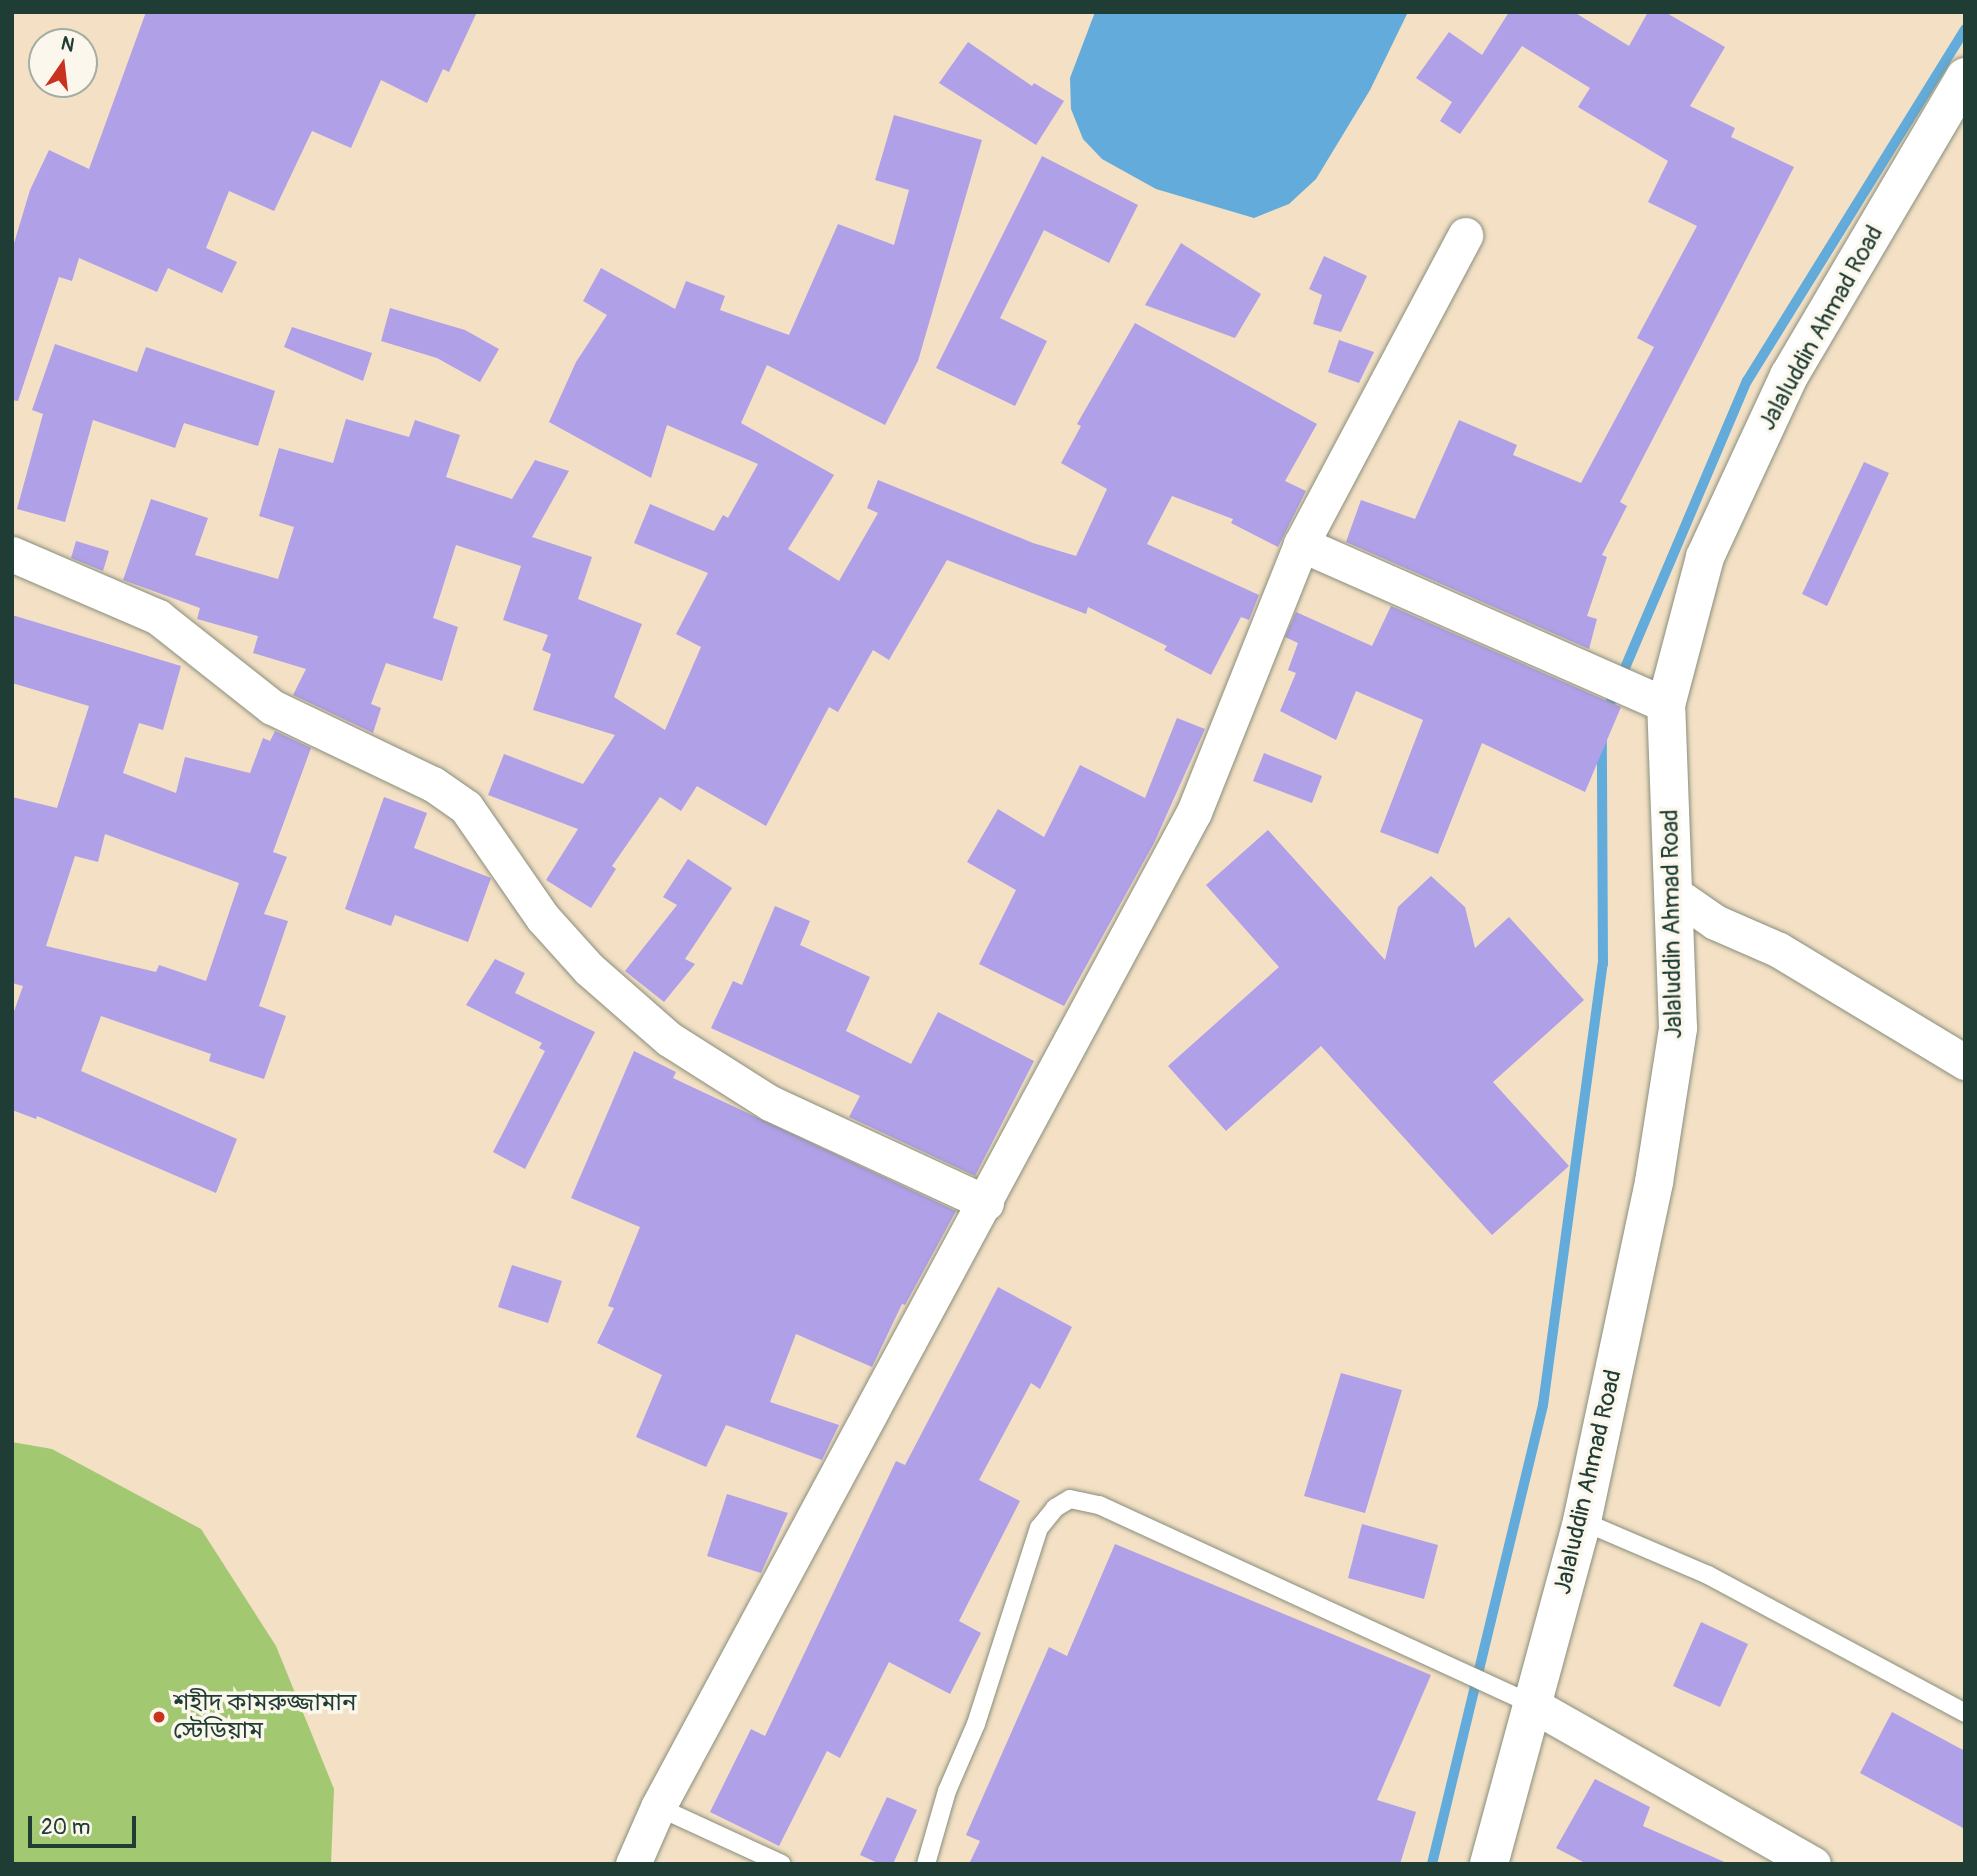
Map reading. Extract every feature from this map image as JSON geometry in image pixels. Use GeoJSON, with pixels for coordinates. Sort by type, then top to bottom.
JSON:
{"type":"FeatureCollection","features":[{"type":"Feature","properties":{"kind":"street","name":"Jalaluddin Ahmad Road"},"geometry":{"type":"LineString","coordinates":[[1489,1864],[1582,1521],[1654,1182],[1678,1028],[1666,705],[1705,557],[1788,376],[1965,77]]}},
{"type":"Feature","properties":{"kind":"street"},"geometry":{"type":"LineString","coordinates":[[633,1864],[658,1807],[986,1203],[1194,812],[1301,544],[1465,235]]}},
{"type":"Feature","properties":{"kind":"street"},"geometry":{"type":"LineString","coordinates":[[1301,544],[1666,705]]}},
{"type":"Feature","properties":{"kind":"street"},"geometry":{"type":"LineString","coordinates":[[12,554],[158,617],[272,707],[433,784],[466,807],[543,918],[589,969],[669,1039],[770,1103],[986,1203]]}},
{"type":"Feature","properties":{"kind":"street"},"geometry":{"type":"LineString","coordinates":[[1673,893],[1715,922],[1779,950],[1965,1062]]}},
{"type":"Feature","properties":{"kind":"street"},"geometry":{"type":"LineString","coordinates":[[1532,1705],[1813,1864]]}},
{"type":"Feature","properties":{"kind":"lane"},"geometry":{"type":"LineString","coordinates":[[926,1864],[1039,1528],[1055,1508],[1070,1499],[1100,1505],[1532,1705]]}},
{"type":"Feature","properties":{"kind":"lane"},"geometry":{"type":"LineString","coordinates":[[1582,1521],[1708,1576],[1901,1675],[1965,1713]]}},
{"type":"Feature","properties":{"kind":"lane"},"geometry":{"type":"LineString","coordinates":[[658,1807],[782,1864]]}},
{"type":"Feature","properties":{"kind":"green space","name":"শহীদ কামরুজ্জামান স্টেডিয়াম"},"geometry":{"type":"Polygon","coordinates":[[[12,1442],[52,1449],[201,1529],[276,1646],[334,1789],[331,1864],[12,1864],[12,1442]]]}},
{"type":"Feature","properties":{"kind":"water"},"geometry":{"type":"Polygon","coordinates":[[[1095,12],[1408,12],[1370,90],[1316,179],[1289,204],[1254,218],[1156,189],[1102,159],[1083,139],[1071,109],[1070,78],[1095,12]]]}},
{"type":"Feature","properties":{"kind":"building"},"geometry":{"type":"Polygon","coordinates":[[[146,12],[477,12],[449,72],[443,69],[427,103],[381,80],[351,148],[312,131],[274,211],[229,191],[206,248],[237,262],[222,293],[168,268],[157,292],[79,258],[72,281],[59,277],[18,401],[12,400],[12,250],[30,190],[49,150],[89,169],[146,12]]]}},
{"type":"Feature","properties":{"kind":"building"},"geometry":{"type":"Polygon","coordinates":[[[1509,12],[1574,12],[1629,46],[1648,12],[1665,12],[1725,47],[1690,106],[1735,128],[1731,137],[1794,167],[1620,502],[1627,506],[1602,555],[1607,557],[1587,616],[1597,619],[1589,649],[1346,542],[1361,500],[1415,519],[1459,420],[1517,445],[1513,455],[1581,483],[1654,347],[1637,338],[1697,226],[1648,202],[1668,161],[1578,107],[1590,88],[1522,46],[1460,134],[1440,121],[1452,102],[1416,78],[1449,32],[1482,55],[1509,12]]]}},
{"type":"Feature","properties":{"kind":"building"},"geometry":{"type":"Polygon","coordinates":[[[968,42],[1032,86],[1034,83],[1064,101],[1036,145],[939,83],[968,42]]]}},
{"type":"Feature","properties":{"kind":"building"},"geometry":{"type":"Polygon","coordinates":[[[894,115],[982,140],[918,361],[885,425],[767,365],[741,423],[834,475],[788,549],[839,581],[878,513],[867,508],[878,480],[1033,543],[1076,556],[1107,489],[1061,463],[1081,426],[1077,424],[1135,323],[1317,424],[1285,481],[1306,491],[1278,547],[1231,523],[1233,519],[1172,496],[1147,544],[1259,595],[1249,620],[1241,617],[1211,675],[1164,650],[1167,646],[1088,607],[1086,614],[947,560],[889,660],[873,650],[838,712],[829,707],[766,826],[697,786],[681,811],[660,797],[612,866],[616,869],[591,908],[546,880],[578,829],[488,795],[504,754],[583,784],[615,735],[533,710],[551,654],[542,650],[548,635],[503,620],[521,566],[456,545],[433,618],[458,627],[442,681],[386,663],[371,704],[381,708],[373,733],[293,695],[306,669],[253,653],[258,636],[197,619],[200,608],[123,580],[151,499],[208,518],[195,555],[278,579],[294,527],[259,516],[279,448],[333,463],[346,419],[409,437],[415,420],[460,435],[446,477],[512,499],[535,460],[569,471],[532,537],[592,557],[578,599],[642,624],[614,697],[665,730],[701,647],[676,634],[708,573],[634,543],[650,504],[714,531],[723,515],[728,518],[758,464],[667,425],[651,478],[549,422],[576,362],[607,315],[583,301],[601,268],[675,309],[686,281],[725,296],[720,310],[789,335],[838,224],[894,245],[909,190],[875,180],[894,115]]]}},
{"type":"Feature","properties":{"kind":"building"},"geometry":{"type":"Polygon","coordinates":[[[1042,156],[1138,205],[1109,263],[1044,230],[1000,318],[1047,341],[1015,406],[936,368],[1042,156]]]}},
{"type":"Feature","properties":{"kind":"building"},"geometry":{"type":"Polygon","coordinates":[[[1181,243],[1261,294],[1235,338],[1145,305],[1181,243]]]}},
{"type":"Feature","properties":{"kind":"building"},"geometry":{"type":"Polygon","coordinates":[[[1324,256],[1367,276],[1341,332],[1313,324],[1322,295],[1309,289],[1324,256]]]}},
{"type":"Feature","properties":{"kind":"building"},"geometry":{"type":"Polygon","coordinates":[[[390,308],[465,330],[499,349],[480,382],[437,358],[381,341],[390,308]]]}},
{"type":"Feature","properties":{"kind":"building"},"geometry":{"type":"Polygon","coordinates":[[[292,327],[372,353],[363,381],[284,347],[292,327]]]}},
{"type":"Feature","properties":{"kind":"building"},"geometry":{"type":"Polygon","coordinates":[[[1339,340],[1374,352],[1359,383],[1328,372],[1339,340]]]}},
{"type":"Feature","properties":{"kind":"building"},"geometry":{"type":"Polygon","coordinates":[[[55,344],[137,372],[146,347],[275,391],[258,446],[184,423],[175,448],[93,420],[65,522],[17,509],[43,414],[32,410],[55,344]]]}},
{"type":"Feature","properties":{"kind":"building"},"geometry":{"type":"Polygon","coordinates":[[[1864,462],[1889,473],[1827,606],[1802,594],[1864,462]]]}},
{"type":"Feature","properties":{"kind":"building"},"geometry":{"type":"Polygon","coordinates":[[[76,541],[109,551],[103,571],[71,558],[76,541]]]}},
{"type":"Feature","properties":{"kind":"building"},"geometry":{"type":"Polygon","coordinates":[[[1391,606],[1621,707],[1585,792],[1482,743],[1438,854],[1380,832],[1423,720],[1356,691],[1336,740],[1280,711],[1296,673],[1288,670],[1298,643],[1285,637],[1296,612],[1372,646],[1391,606]]]}},
{"type":"Feature","properties":{"kind":"building"},"geometry":{"type":"Polygon","coordinates":[[[12,615],[181,666],[163,730],[139,723],[123,773],[176,793],[185,757],[250,773],[263,738],[270,741],[275,731],[311,748],[273,852],[287,857],[264,914],[288,921],[259,1006],[286,1016],[264,1079],[209,1061],[211,1054],[101,1016],[81,1071],[237,1139],[216,1193],[37,1116],[36,1119],[12,1110],[12,1017],[23,986],[12,983],[12,797],[57,808],[89,706],[12,683],[12,615]],[[105,834],[98,862],[75,856],[46,946],[156,972],[159,965],[206,981],[239,883],[105,834]]]}},
{"type":"Feature","properties":{"kind":"building"},"geometry":{"type":"Polygon","coordinates":[[[1177,718],[1205,729],[1154,843],[1064,1006],[979,964],[1016,890],[967,862],[998,809],[1044,837],[1080,765],[1145,798],[1177,718]]]}},
{"type":"Feature","properties":{"kind":"building"},"geometry":{"type":"Polygon","coordinates":[[[1264,753],[1322,776],[1312,803],[1253,781],[1264,753]]]}},
{"type":"Feature","properties":{"kind":"building"},"geometry":{"type":"Polygon","coordinates":[[[384,797],[427,813],[414,848],[491,878],[468,942],[395,915],[391,926],[345,909],[384,797]]]}},
{"type":"Feature","properties":{"kind":"building"},"geometry":{"type":"Polygon","coordinates":[[[1268,830],[1385,960],[1398,907],[1431,876],[1465,907],[1475,948],[1509,917],[1584,1000],[1493,1082],[1569,1166],[1492,1235],[1321,1046],[1226,1131],[1168,1066],[1279,967],[1206,885],[1268,830]]]}},
{"type":"Feature","properties":{"kind":"building"},"geometry":{"type":"Polygon","coordinates":[[[688,859],[732,888],[685,959],[695,964],[664,1002],[625,971],[677,905],[663,897],[688,859]]]}},
{"type":"Feature","properties":{"kind":"building"},"geometry":{"type":"Polygon","coordinates":[[[775,906],[810,921],[800,945],[870,977],[846,1031],[911,1064],[938,1012],[1034,1061],[975,1176],[849,1117],[860,1096],[711,1028],[733,981],[742,985],[775,906]]]}},
{"type":"Feature","properties":{"kind":"building"},"geometry":{"type":"Polygon","coordinates":[[[495,959],[525,973],[515,993],[595,1032],[525,1169],[493,1152],[545,1051],[539,1048],[542,1043],[466,1005],[495,959]]]}},
{"type":"Feature","properties":{"kind":"building"},"geometry":{"type":"Polygon","coordinates":[[[634,1051],[676,1072],[673,1078],[956,1211],[905,1305],[902,1304],[872,1367],[796,1334],[770,1402],[839,1425],[822,1460],[726,1425],[706,1467],[636,1437],[662,1375],[597,1343],[614,1308],[608,1306],[640,1227],[571,1198],[634,1051]]]}},
{"type":"Feature","properties":{"kind":"building"},"geometry":{"type":"Polygon","coordinates":[[[512,1265],[562,1281],[548,1323],[498,1307],[512,1265]]]}},
{"type":"Feature","properties":{"kind":"building"},"geometry":{"type":"Polygon","coordinates":[[[998,1287],[1072,1327],[1040,1389],[1031,1383],[979,1480],[1020,1501],[959,1621],[981,1633],[950,1694],[889,1662],[840,1758],[827,1751],[779,1846],[710,1812],[751,1729],[765,1736],[896,1461],[905,1465],[998,1287]]]}},
{"type":"Feature","properties":{"kind":"building"},"geometry":{"type":"Polygon","coordinates":[[[1341,1373],[1402,1390],[1365,1513],[1304,1496],[1341,1373]]]}},
{"type":"Feature","properties":{"kind":"building"},"geometry":{"type":"Polygon","coordinates":[[[727,1494],[788,1513],[761,1573],[707,1556],[727,1494]]]}},
{"type":"Feature","properties":{"kind":"building"},"geometry":{"type":"Polygon","coordinates":[[[1362,1524],[1438,1545],[1424,1599],[1348,1578],[1362,1524]]]}},
{"type":"Feature","properties":{"kind":"building"},"geometry":{"type":"Polygon","coordinates":[[[1115,1544],[1431,1675],[1377,1800],[1416,1812],[1400,1864],[969,1864],[980,1841],[966,1835],[1049,1647],[1067,1656],[1115,1544]]]}},
{"type":"Feature","properties":{"kind":"building"},"geometry":{"type":"Polygon","coordinates":[[[1701,1622],[1748,1644],[1720,1707],[1673,1686],[1701,1622]]]}},
{"type":"Feature","properties":{"kind":"building"},"geometry":{"type":"Polygon","coordinates":[[[1892,1712],[1965,1751],[1965,1829],[1860,1773],[1892,1712]]]}},
{"type":"Feature","properties":{"kind":"building"},"geometry":{"type":"Polygon","coordinates":[[[1595,1779],[1650,1807],[1643,1826],[1729,1864],[1587,1864],[1556,1848],[1595,1779]]]}},
{"type":"Feature","properties":{"kind":"building"},"geometry":{"type":"Polygon","coordinates":[[[887,1797],[917,1810],[893,1864],[880,1864],[860,1855],[887,1797]]]}},
{"type":"Feature","properties":{"kind":"waterway"},"geometry":{"type":"LineString","coordinates":[[1605,715],[1747,381],[1965,29]]}},
{"type":"Feature","properties":{"kind":"waterway"},"geometry":{"type":"LineString","coordinates":[[1432,1864],[1543,1405],[1603,964],[1602,738]]}},
{"type":"Feature","properties":{"kind":"place","name":"শহীদ কামরুজ্জামান স্টেডিয়াম"},"geometry":{"type":"Point","coordinates":[159,1717]}}]}
